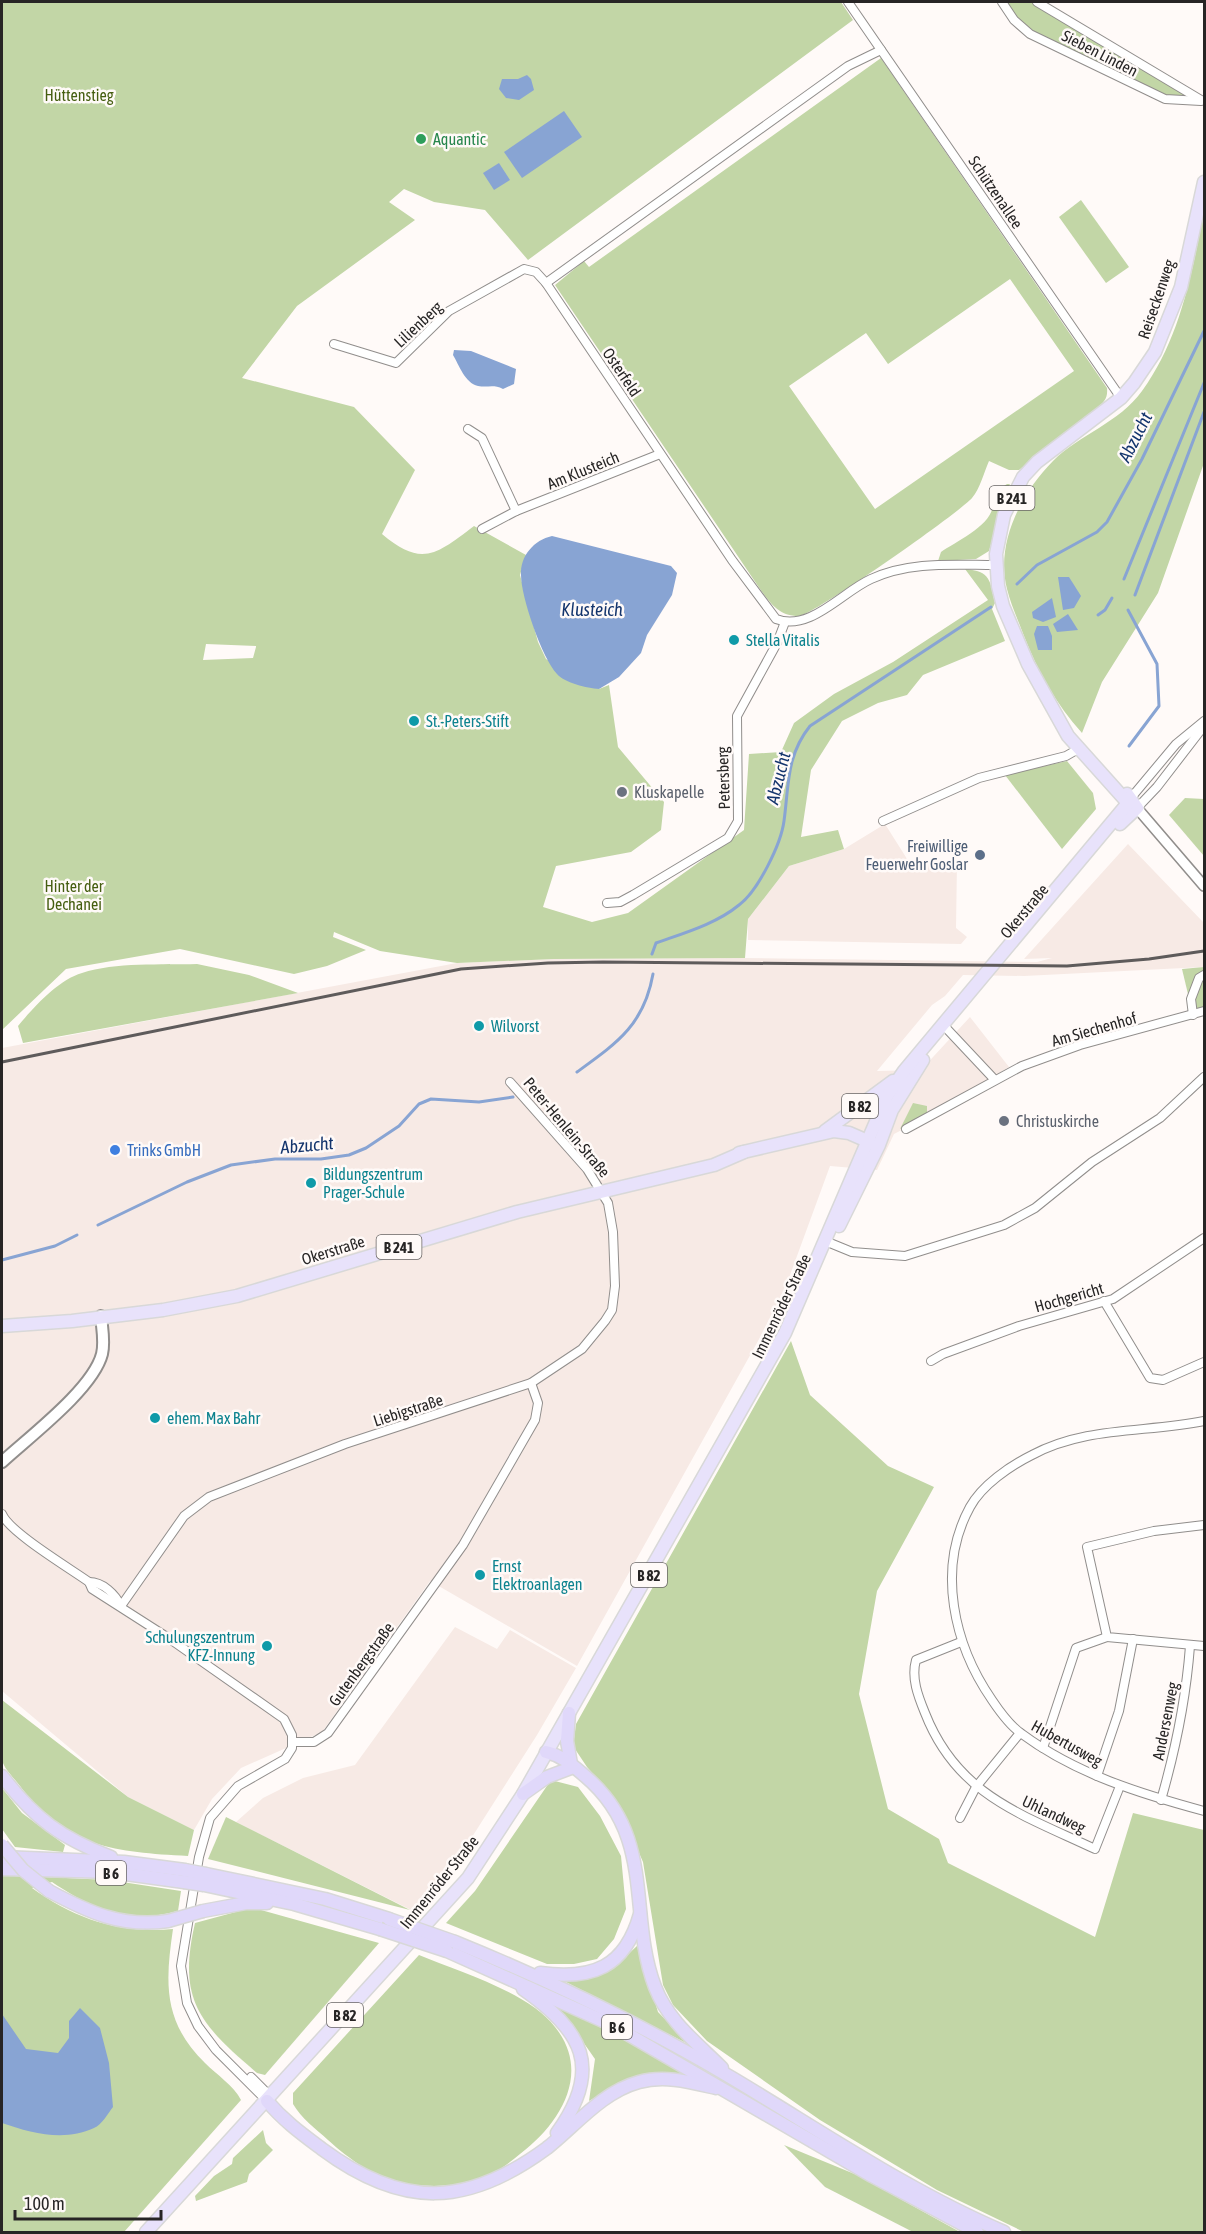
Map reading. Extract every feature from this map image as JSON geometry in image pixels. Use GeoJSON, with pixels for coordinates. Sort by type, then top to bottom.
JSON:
{"type":"FeatureCollection","features":[{"type":"Feature","properties":{"kind":"highway"},"geometry":{"type":"LineString","coordinates":[[569,1713],[567,1741],[575,1768]]}},
{"type":"Feature","properties":{"kind":"highway"},"geometry":{"type":"LineString","coordinates":[[546,1752],[575,1768],[601,1793],[627,1837],[637,1869],[651,1973],[659,1996],[680,2027],[730,2077]]}},
{"type":"Feature","properties":{"kind":"highway"},"geometry":{"type":"LineString","coordinates":[[523,1794],[547,1777],[575,1768]]}},
{"type":"Feature","properties":{"kind":"highway"},"geometry":{"type":"LineString","coordinates":[[2,1776],[23,1804],[46,1825],[79,1845],[124,1862]]}},
{"type":"Feature","properties":{"kind":"highway"},"geometry":{"type":"LineString","coordinates":[[2,1845],[23,1870],[49,1891],[82,1909],[111,1920],[142,1923],[168,1921],[203,1911],[246,1903],[294,1904]]}},
{"type":"Feature","properties":{"kind":"highway","name":"B 6"},"geometry":{"type":"LineString","coordinates":[[2,1857],[124,1862],[184,1876]]}},
{"type":"Feature","properties":{"kind":"highway","name":"B 6"},"geometry":{"type":"LineString","coordinates":[[2,1869],[184,1876],[325,1899],[389,1919],[602,2019],[872,2176],[977,2232]]}},
{"type":"Feature","properties":{"kind":"highway","name":"B 6"},"geometry":{"type":"LineString","coordinates":[[205,1879],[451,1947],[529,1972],[600,2005],[730,2077],[878,2167],[1004,2232]]}},
{"type":"Feature","properties":{"kind":"highway"},"geometry":{"type":"LineString","coordinates":[[529,1972],[574,1976],[599,1970],[615,1960],[628,1944],[641,1910]]}},
{"type":"Feature","properties":{"kind":"highway","name":"B 6"},"geometry":{"type":"LineString","coordinates":[[500,1972],[565,2022],[579,2050],[582,2077],[576,2102],[547,2147]]}},
{"type":"Feature","properties":{"kind":"highway","name":"B 6"},"geometry":{"type":"LineString","coordinates":[[269,2099],[291,2127],[351,2170],[376,2183],[423,2193],[481,2186],[504,2176],[547,2147],[607,2098],[637,2083],[671,2079],[729,2091]]}},
{"type":"Feature","properties":{"kind":"main road","name":"Reiseckenweg"},"geometry":{"type":"LineString","coordinates":[[1132,805],[1115,779],[1102,772],[1080,748],[1063,720],[1057,716],[1009,624],[998,585],[996,559],[1001,524],[1019,485],[1037,462],[1121,398],[1148,363],[1181,287],[1204,182]]}},
{"type":"Feature","properties":{"kind":"main road","name":"Okerstraße"},"geometry":{"type":"LineString","coordinates":[[899,1077],[966,1002],[1132,805]]}},
{"type":"Feature","properties":{"kind":"main road","name":"Okerstraße"},"geometry":{"type":"LineString","coordinates":[[878,1148],[899,1095],[966,1002]]}},
{"type":"Feature","properties":{"kind":"main road","name":"B 82"},"geometry":{"type":"LineString","coordinates":[[822,1134],[899,1077]]}},
{"type":"Feature","properties":{"kind":"main road","name":"B 82"},"geometry":{"type":"LineString","coordinates":[[878,1148],[865,1144],[887,1096],[899,1077]]}},
{"type":"Feature","properties":{"kind":"main road","name":"Okerstraße"},"geometry":{"type":"LineString","coordinates":[[98,1317],[182,1307],[237,1296],[497,1217],[681,1172],[690,1164],[822,1134],[848,1136],[865,1144]]}},
{"type":"Feature","properties":{"kind":"main road","name":"Immenröder Straße"},"geometry":{"type":"LineString","coordinates":[[708,1472],[795,1312],[865,1144]]}},
{"type":"Feature","properties":{"kind":"main road","name":"Immenröder Straße"},"geometry":{"type":"LineString","coordinates":[[146,2232],[468,1878],[523,1794],[783,1344],[878,1148]]}},
{"type":"Feature","properties":{"kind":"main road","name":"B 241"},"geometry":{"type":"LineString","coordinates":[[2,1326],[72,1322],[98,1317]]}},
{"type":"Feature","properties":{"kind":"main road"},"geometry":{"type":"LineString","coordinates":[[2,1462],[89,1379],[98,1364],[98,1317]]}},
{"type":"Feature","properties":{"kind":"street","name":"Schützenallee"},"geometry":{"type":"LineString","coordinates":[[848,2],[1121,398]]}},
{"type":"Feature","properties":{"kind":"street","name":"Sieben Linden"},"geometry":{"type":"LineString","coordinates":[[1002,2],[1014,21],[1030,34],[1165,99],[1203,102]]}},
{"type":"Feature","properties":{"kind":"street","name":"Sieben Linden"},"geometry":{"type":"LineString","coordinates":[[1037,2],[1203,102]]}},
{"type":"Feature","properties":{"kind":"street"},"geometry":{"type":"LineString","coordinates":[[546,283],[848,66],[881,50]]}},
{"type":"Feature","properties":{"kind":"street","name":"Lilienberg"},"geometry":{"type":"LineString","coordinates":[[334,344],[396,363],[449,311],[524,269],[536,272],[546,283]]}},
{"type":"Feature","properties":{"kind":"street","name":"Osterfeld"},"geometry":{"type":"LineString","coordinates":[[546,283],[769,612],[785,622]]}},
{"type":"Feature","properties":{"kind":"street"},"geometry":{"type":"LineString","coordinates":[[468,429],[482,438],[516,511]]}},
{"type":"Feature","properties":{"kind":"street","name":"Am Klusteich"},"geometry":{"type":"LineString","coordinates":[[482,529],[516,511],[660,454]]}},
{"type":"Feature","properties":{"kind":"street"},"geometry":{"type":"LineString","coordinates":[[785,622],[810,618],[869,580],[896,569],[996,559]]}},
{"type":"Feature","properties":{"kind":"street","name":"Petersberg"},"geometry":{"type":"LineString","coordinates":[[607,903],[620,902],[633,895],[728,838],[736,828],[738,821],[737,716],[777,643],[785,622]]}},
{"type":"Feature","properties":{"kind":"street","name":"Okerstraße"},"geometry":{"type":"LineString","coordinates":[[1132,805],[1176,744],[1204,721]]}},
{"type":"Feature","properties":{"kind":"street","name":"Okerstraße"},"geometry":{"type":"LineString","coordinates":[[1132,805],[1157,787],[1204,726]]}},
{"type":"Feature","properties":{"kind":"street"},"geometry":{"type":"LineString","coordinates":[[883,821],[979,778],[1066,756],[1080,748]]}},
{"type":"Feature","properties":{"kind":"street"},"geometry":{"type":"LineString","coordinates":[[1132,805],[1165,848],[1181,861],[1204,886]]}},
{"type":"Feature","properties":{"kind":"street"},"geometry":{"type":"LineString","coordinates":[[1193,1015],[1191,999],[1199,978],[1204,975]]}},
{"type":"Feature","properties":{"kind":"street","name":"Am Siechenhof"},"geometry":{"type":"LineString","coordinates":[[906,1128],[1022,1066],[1080,1046],[1204,1011]]}},
{"type":"Feature","properties":{"kind":"street"},"geometry":{"type":"LineString","coordinates":[[947,1029],[994,1079]]}},
{"type":"Feature","properties":{"kind":"street"},"geometry":{"type":"LineString","coordinates":[[830,1243],[852,1252],[905,1256],[1004,1225],[1035,1208],[1092,1162],[1160,1118],[1204,1077]]}},
{"type":"Feature","properties":{"kind":"street","name":"Peter-Henlein-Straße"},"geometry":{"type":"LineString","coordinates":[[510,1082],[587,1169],[602,1191]]}},
{"type":"Feature","properties":{"kind":"street","name":"Liebigstraße"},"geometry":{"type":"LineString","coordinates":[[120,1606],[184,1516],[215,1494],[345,1444],[531,1383],[582,1349],[612,1310],[615,1287],[610,1208],[602,1191]]}},
{"type":"Feature","properties":{"kind":"street","name":"Hochgericht"},"geometry":{"type":"LineString","coordinates":[[931,1361],[943,1354],[1019,1326],[1113,1299],[1204,1238]]}},
{"type":"Feature","properties":{"kind":"street"},"geometry":{"type":"LineString","coordinates":[[1104,1301],[1150,1378],[1163,1380],[1204,1362]]}},
{"type":"Feature","properties":{"kind":"street","name":"Gutenbergstraße"},"geometry":{"type":"LineString","coordinates":[[292,1742],[314,1742],[328,1733],[463,1545],[535,1420],[538,1403],[531,1383]]}},
{"type":"Feature","properties":{"kind":"street","name":"Hubertusweg"},"geometry":{"type":"LineString","coordinates":[[1204,1421],[1088,1434],[1033,1454],[990,1485],[970,1508],[956,1545],[952,1572],[954,1608],[961,1642],[980,1683],[1000,1711],[1020,1733],[1043,1748],[1120,1786],[1204,1811]]}},
{"type":"Feature","properties":{"kind":"street"},"geometry":{"type":"LineString","coordinates":[[2,1518],[89,1582],[92,1589],[284,1719],[290,1727],[292,1742],[285,1759],[238,1785],[210,1818],[199,1857],[181,1966],[188,2003],[206,2038],[269,2099]]}},
{"type":"Feature","properties":{"kind":"street"},"geometry":{"type":"LineString","coordinates":[[1107,1637],[1087,1547],[1154,1531],[1204,1525]]}},
{"type":"Feature","properties":{"kind":"street"},"geometry":{"type":"LineString","coordinates":[[1043,1748],[1076,1648],[1107,1637],[1204,1646]]}},
{"type":"Feature","properties":{"kind":"street"},"geometry":{"type":"LineString","coordinates":[[1097,1776],[1119,1711],[1133,1639]]}},
{"type":"Feature","properties":{"kind":"street","name":"Uhlandweg"},"geometry":{"type":"LineString","coordinates":[[961,1642],[916,1660],[913,1670],[916,1692],[932,1733],[950,1761],[976,1787],[1004,1806],[1095,1848],[1120,1786]]}},
{"type":"Feature","properties":{"kind":"street","name":"Andersenweg"},"geometry":{"type":"LineString","coordinates":[[1161,1800],[1176,1748],[1186,1690],[1190,1646]]}},
{"type":"Feature","properties":{"kind":"street"},"geometry":{"type":"LineString","coordinates":[[960,1818],[976,1787],[1020,1733]]}},
{"type":"Feature","properties":{"kind":"shaded area"},"geometry":{"type":"Polygon","coordinates":[[[885,824],[909,862],[957,863],[956,928],[967,937],[961,944],[748,940],[748,919],[789,866],[844,849],[885,824]]]}},
{"type":"Feature","properties":{"kind":"shaded area"},"geometry":{"type":"Polygon","coordinates":[[[1128,844],[1204,923],[1204,967],[1024,976],[963,975],[945,996],[932,1005],[877,1071],[921,1070],[970,1017],[1009,1067],[937,1112],[894,1134],[877,1170],[830,1166],[786,1286],[758,1341],[577,1666],[430,1581],[322,1732],[241,1768],[212,1799],[194,1830],[128,1797],[2,1691],[2,1048],[457,963],[554,959],[745,958],[1037,962],[1052,958],[1024,959],[1128,844]]]}},
{"type":"Feature","properties":{"kind":"shaded area"},"geometry":{"type":"Polygon","coordinates":[[[455,1627],[497,1649],[510,1630],[576,1668],[537,1735],[465,1848],[417,1913],[236,1822],[263,1798],[303,1778],[355,1765],[455,1627]]]}},
{"type":"Feature","properties":{"kind":"green space"},"geometry":{"type":"Polygon","coordinates":[[[2,2],[841,2],[853,20],[528,260],[485,210],[434,202],[404,189],[389,202],[415,220],[297,306],[242,378],[354,407],[415,470],[382,534],[396,545],[419,554],[429,553],[450,544],[474,526],[526,555],[520,575],[538,642],[546,659],[599,689],[609,685],[618,747],[664,802],[661,830],[631,852],[556,866],[543,907],[592,922],[628,913],[744,830],[749,754],[781,752],[794,723],[834,694],[893,662],[988,600],[965,569],[985,575],[990,583],[995,603],[992,609],[1005,641],[923,675],[907,695],[878,703],[842,721],[811,770],[801,837],[838,830],[844,849],[789,866],[748,919],[745,958],[554,959],[457,963],[380,951],[334,932],[333,937],[366,950],[327,966],[294,974],[180,949],[66,969],[2,1030],[2,2]],[[206,644],[203,660],[253,658],[256,646],[206,644]]]}},
{"type":"Feature","properties":{"kind":"green space"},"geometry":{"type":"Polygon","coordinates":[[[1002,2],[1037,2],[1201,101],[1165,99],[1030,34],[1002,2]]]}},
{"type":"Feature","properties":{"kind":"green space"},"geometry":{"type":"Polygon","coordinates":[[[881,58],[1107,388],[1107,395],[1096,409],[1019,470],[1009,470],[989,461],[980,485],[972,498],[886,563],[810,612],[799,616],[786,614],[776,608],[760,589],[555,285],[584,261],[589,267],[881,58]],[[1010,279],[888,364],[866,333],[789,386],[875,509],[1074,371],[1010,279]]]}},
{"type":"Feature","properties":{"kind":"green space"},"geometry":{"type":"Polygon","coordinates":[[[1081,200],[1129,267],[1106,283],[1059,217],[1081,200]]]}},
{"type":"Feature","properties":{"kind":"green space"},"geometry":{"type":"Polygon","coordinates":[[[1204,211],[1204,463],[1158,593],[1102,682],[1082,733],[1064,711],[1042,675],[1013,607],[1004,572],[1008,536],[1014,519],[1031,488],[1053,461],[1075,443],[1122,412],[1142,391],[1155,371],[1166,350],[1183,305],[1204,211]]]}},
{"type":"Feature","properties":{"kind":"green space"},"geometry":{"type":"Polygon","coordinates":[[[1010,484],[998,504],[1002,507],[989,551],[976,559],[938,561],[941,552],[977,529],[985,521],[991,513],[993,504],[991,495],[1010,484]]]}},
{"type":"Feature","properties":{"kind":"green space"},"geometry":{"type":"Polygon","coordinates":[[[1067,761],[1093,793],[1096,809],[1062,849],[1005,775],[1067,761]]]}},
{"type":"Feature","properties":{"kind":"green space"},"geometry":{"type":"Polygon","coordinates":[[[1185,798],[1204,799],[1204,856],[1169,815],[1185,798]]]}},
{"type":"Feature","properties":{"kind":"green space"},"geometry":{"type":"Polygon","coordinates":[[[197,964],[249,975],[298,993],[23,1043],[18,1026],[47,995],[73,977],[95,969],[109,967],[197,964]]]}},
{"type":"Feature","properties":{"kind":"green space"},"geometry":{"type":"Polygon","coordinates":[[[1204,967],[1204,1011],[1193,1015],[1182,969],[1204,967]]]}},
{"type":"Feature","properties":{"kind":"green space"},"geometry":{"type":"Polygon","coordinates":[[[913,1103],[927,1106],[927,1113],[900,1129],[913,1103]]]}},
{"type":"Feature","properties":{"kind":"green space"},"geometry":{"type":"Polygon","coordinates":[[[791,1341],[810,1395],[888,1466],[934,1487],[877,1591],[859,1694],[888,1809],[939,1839],[948,1863],[1095,1937],[1133,1813],[1204,1830],[1204,2232],[1024,2232],[937,2190],[820,2120],[707,2041],[673,2005],[663,1985],[643,1862],[616,1800],[587,1767],[573,1746],[576,1724],[791,1341]]]}},
{"type":"Feature","properties":{"kind":"green space"},"geometry":{"type":"Polygon","coordinates":[[[2,1700],[128,1797],[194,1830],[188,1856],[138,1852],[94,1843],[56,1823],[38,1807],[3,1763],[2,1700]]]}},
{"type":"Feature","properties":{"kind":"green space"},"geometry":{"type":"Polygon","coordinates":[[[551,1780],[578,1787],[600,1816],[621,1856],[626,1909],[614,1939],[597,1959],[574,1964],[547,1964],[446,1923],[475,1891],[551,1780]]]}},
{"type":"Feature","properties":{"kind":"green space"},"geometry":{"type":"Polygon","coordinates":[[[2,1788],[22,1813],[65,1845],[63,1852],[15,1847],[2,1829],[2,1788]]]}},
{"type":"Feature","properties":{"kind":"green space"},"geometry":{"type":"Polygon","coordinates":[[[226,1817],[236,1822],[410,1910],[208,1859],[226,1817]]]}},
{"type":"Feature","properties":{"kind":"green space"},"geometry":{"type":"Polygon","coordinates":[[[2,1875],[109,1880],[181,1891],[178,1911],[159,1915],[126,1916],[97,1908],[52,1882],[32,1888],[65,1908],[99,1922],[135,1929],[173,1929],[169,1984],[174,2017],[191,2048],[241,2100],[124,2232],[2,2232],[2,1875]]]}},
{"type":"Feature","properties":{"kind":"green space"},"geometry":{"type":"Polygon","coordinates":[[[243,1910],[261,1910],[379,1943],[265,2075],[257,2073],[237,2056],[208,2025],[198,2009],[192,1992],[189,1972],[195,1923],[243,1910]]]}},
{"type":"Feature","properties":{"kind":"green space"},"geometry":{"type":"Polygon","coordinates":[[[638,1945],[658,2012],[690,2045],[558,1978],[585,1978],[603,1974],[638,1945]]]}},
{"type":"Feature","properties":{"kind":"green space"},"geometry":{"type":"Polygon","coordinates":[[[419,1955],[492,1984],[528,2003],[555,2027],[566,2044],[571,2062],[571,2079],[566,2096],[548,2128],[535,2142],[506,2165],[478,2180],[442,2186],[424,2186],[384,2178],[345,2154],[309,2123],[293,2104],[293,2093],[419,1955]]]}},
{"type":"Feature","properties":{"kind":"green space"},"geometry":{"type":"Polygon","coordinates":[[[554,2003],[694,2077],[665,2075],[639,2078],[615,2087],[589,2101],[595,2059],[574,2029],[551,2005],[554,2003]]]}},
{"type":"Feature","properties":{"kind":"green space"},"geometry":{"type":"Polygon","coordinates":[[[263,2130],[266,2143],[273,2150],[249,2174],[247,2182],[196,2201],[195,2196],[214,2176],[232,2164],[233,2158],[263,2130]]]}},
{"type":"Feature","properties":{"kind":"green space"},"geometry":{"type":"Polygon","coordinates":[[[784,2145],[857,2175],[960,2232],[913,2232],[825,2187],[784,2145]]]}},
{"type":"Feature","properties":{"kind":"water"},"geometry":{"type":"Polygon","coordinates":[[[527,75],[531,79],[534,90],[519,100],[506,98],[499,89],[502,79],[518,79],[527,75]]]}},
{"type":"Feature","properties":{"kind":"water"},"geometry":{"type":"Polygon","coordinates":[[[564,111],[582,137],[522,178],[504,152],[564,111]]]}},
{"type":"Feature","properties":{"kind":"water"},"geometry":{"type":"Polygon","coordinates":[[[499,163],[510,180],[494,190],[483,173],[499,163]]]}},
{"type":"Feature","properties":{"kind":"water"},"geometry":{"type":"Polygon","coordinates":[[[454,350],[471,351],[516,369],[514,384],[503,389],[473,384],[460,368],[453,355],[454,350]]]}},
{"type":"Feature","properties":{"kind":"water","name":"Klusteich"},"geometry":{"type":"Polygon","coordinates":[[[552,536],[671,566],[677,573],[672,595],[647,635],[641,653],[619,677],[599,689],[571,682],[557,674],[545,655],[528,612],[521,575],[523,561],[534,545],[552,536]]]}},
{"type":"Feature","properties":{"kind":"water"},"geometry":{"type":"Polygon","coordinates":[[[1058,577],[1069,577],[1081,596],[1074,608],[1063,610],[1058,577]]]}},
{"type":"Feature","properties":{"kind":"water"},"geometry":{"type":"Polygon","coordinates":[[[1052,598],[1056,617],[1043,622],[1033,618],[1032,612],[1052,598]]]}},
{"type":"Feature","properties":{"kind":"water"},"geometry":{"type":"Polygon","coordinates":[[[1068,614],[1078,630],[1057,632],[1053,624],[1068,614]]]}},
{"type":"Feature","properties":{"kind":"water"},"geometry":{"type":"Polygon","coordinates":[[[1037,626],[1048,626],[1052,636],[1052,650],[1038,650],[1034,634],[1037,626]]]}},
{"type":"Feature","properties":{"kind":"water"},"geometry":{"type":"Polygon","coordinates":[[[80,2008],[100,2028],[109,2063],[113,2107],[97,2126],[71,2135],[36,2133],[2,2123],[2,2014],[26,2049],[58,2053],[69,2038],[69,2021],[80,2008]]]}},
{"type":"Feature","properties":{"kind":"waterway","name":"Abzucht"},"geometry":{"type":"LineString","coordinates":[[1017,584],[1037,565],[1097,532],[1107,522],[1142,459],[1204,331]]}},
{"type":"Feature","properties":{"kind":"waterway"},"geometry":{"type":"LineString","coordinates":[[1124,579],[1204,383]]}},
{"type":"Feature","properties":{"kind":"waterway"},"geometry":{"type":"LineString","coordinates":[[1135,595],[1204,412]]}},
{"type":"Feature","properties":{"kind":"waterway"},"geometry":{"type":"LineString","coordinates":[[1098,615],[1105,610],[1112,598]]}},
{"type":"Feature","properties":{"kind":"waterway","name":"Abzucht"},"geometry":{"type":"LineString","coordinates":[[652,954],[656,943],[720,918],[739,905],[754,889],[768,866],[782,831],[790,771],[797,748],[810,726],[991,607]]}},
{"type":"Feature","properties":{"kind":"waterway"},"geometry":{"type":"LineString","coordinates":[[1128,610],[1157,664],[1159,706],[1129,746]]}},
{"type":"Feature","properties":{"kind":"waterway","name":"Abzucht"},"geometry":{"type":"LineString","coordinates":[[577,1072],[616,1042],[636,1020],[649,992],[653,974]]}},
{"type":"Feature","properties":{"kind":"waterway","name":"Abzucht"},"geometry":{"type":"LineString","coordinates":[[98,1225],[187,1182],[231,1165],[275,1159],[321,1159],[349,1155],[366,1148],[399,1126],[419,1104],[431,1099],[479,1102],[513,1097]]}},
{"type":"Feature","properties":{"kind":"waterway","name":"Abzucht"},"geometry":{"type":"LineString","coordinates":[[2,1260],[55,1246],[77,1235]]}},
{"type":"Feature","properties":{"kind":"railway"},"geometry":{"type":"LineString","coordinates":[[2,1062],[461,969],[603,962],[1067,966],[1149,959],[1204,951]]}},
{"type":"Feature","properties":{"kind":"place","name":"Aquantic"},"geometry":{"type":"Point","coordinates":[421,139]}},
{"type":"Feature","properties":{"kind":"place","name":"Stella Vitalis"},"geometry":{"type":"Point","coordinates":[734,640]}},
{"type":"Feature","properties":{"kind":"place","name":"St.-Peters-Stift"},"geometry":{"type":"Point","coordinates":[414,721]}},
{"type":"Feature","properties":{"kind":"place","name":"Kluskapelle"},"geometry":{"type":"Point","coordinates":[622,792]}},
{"type":"Feature","properties":{"kind":"place","name":"Freiwillige Feuerwehr Goslar"},"geometry":{"type":"Point","coordinates":[980,855]}},
{"type":"Feature","properties":{"kind":"place","name":"Wilvorst"},"geometry":{"type":"Point","coordinates":[479,1026]}},
{"type":"Feature","properties":{"kind":"place","name":"Christuskirche"},"geometry":{"type":"Point","coordinates":[1004,1121]}},
{"type":"Feature","properties":{"kind":"place","name":"Trinks GmbH"},"geometry":{"type":"Point","coordinates":[115,1150]}},
{"type":"Feature","properties":{"kind":"place","name":"Bildungszentrum Prager-Schule"},"geometry":{"type":"Point","coordinates":[311,1183]}},
{"type":"Feature","properties":{"kind":"place","name":"ehem. Max Bahr"},"geometry":{"type":"Point","coordinates":[155,1418]}},
{"type":"Feature","properties":{"kind":"place","name":"Ernst Elektroanlagen"},"geometry":{"type":"Point","coordinates":[480,1575]}},
{"type":"Feature","properties":{"kind":"place","name":"Schulungszentrum KFZ-Innung"},"geometry":{"type":"Point","coordinates":[267,1646]}},
{"type":"Feature","properties":{"kind":"park label","name":"Hüttenstieg"},"geometry":{"type":"Point","coordinates":[79,95]}},
{"type":"Feature","properties":{"kind":"park label","name":"Hinter der Dechanei"},"geometry":{"type":"Point","coordinates":[74,895]}}]}
